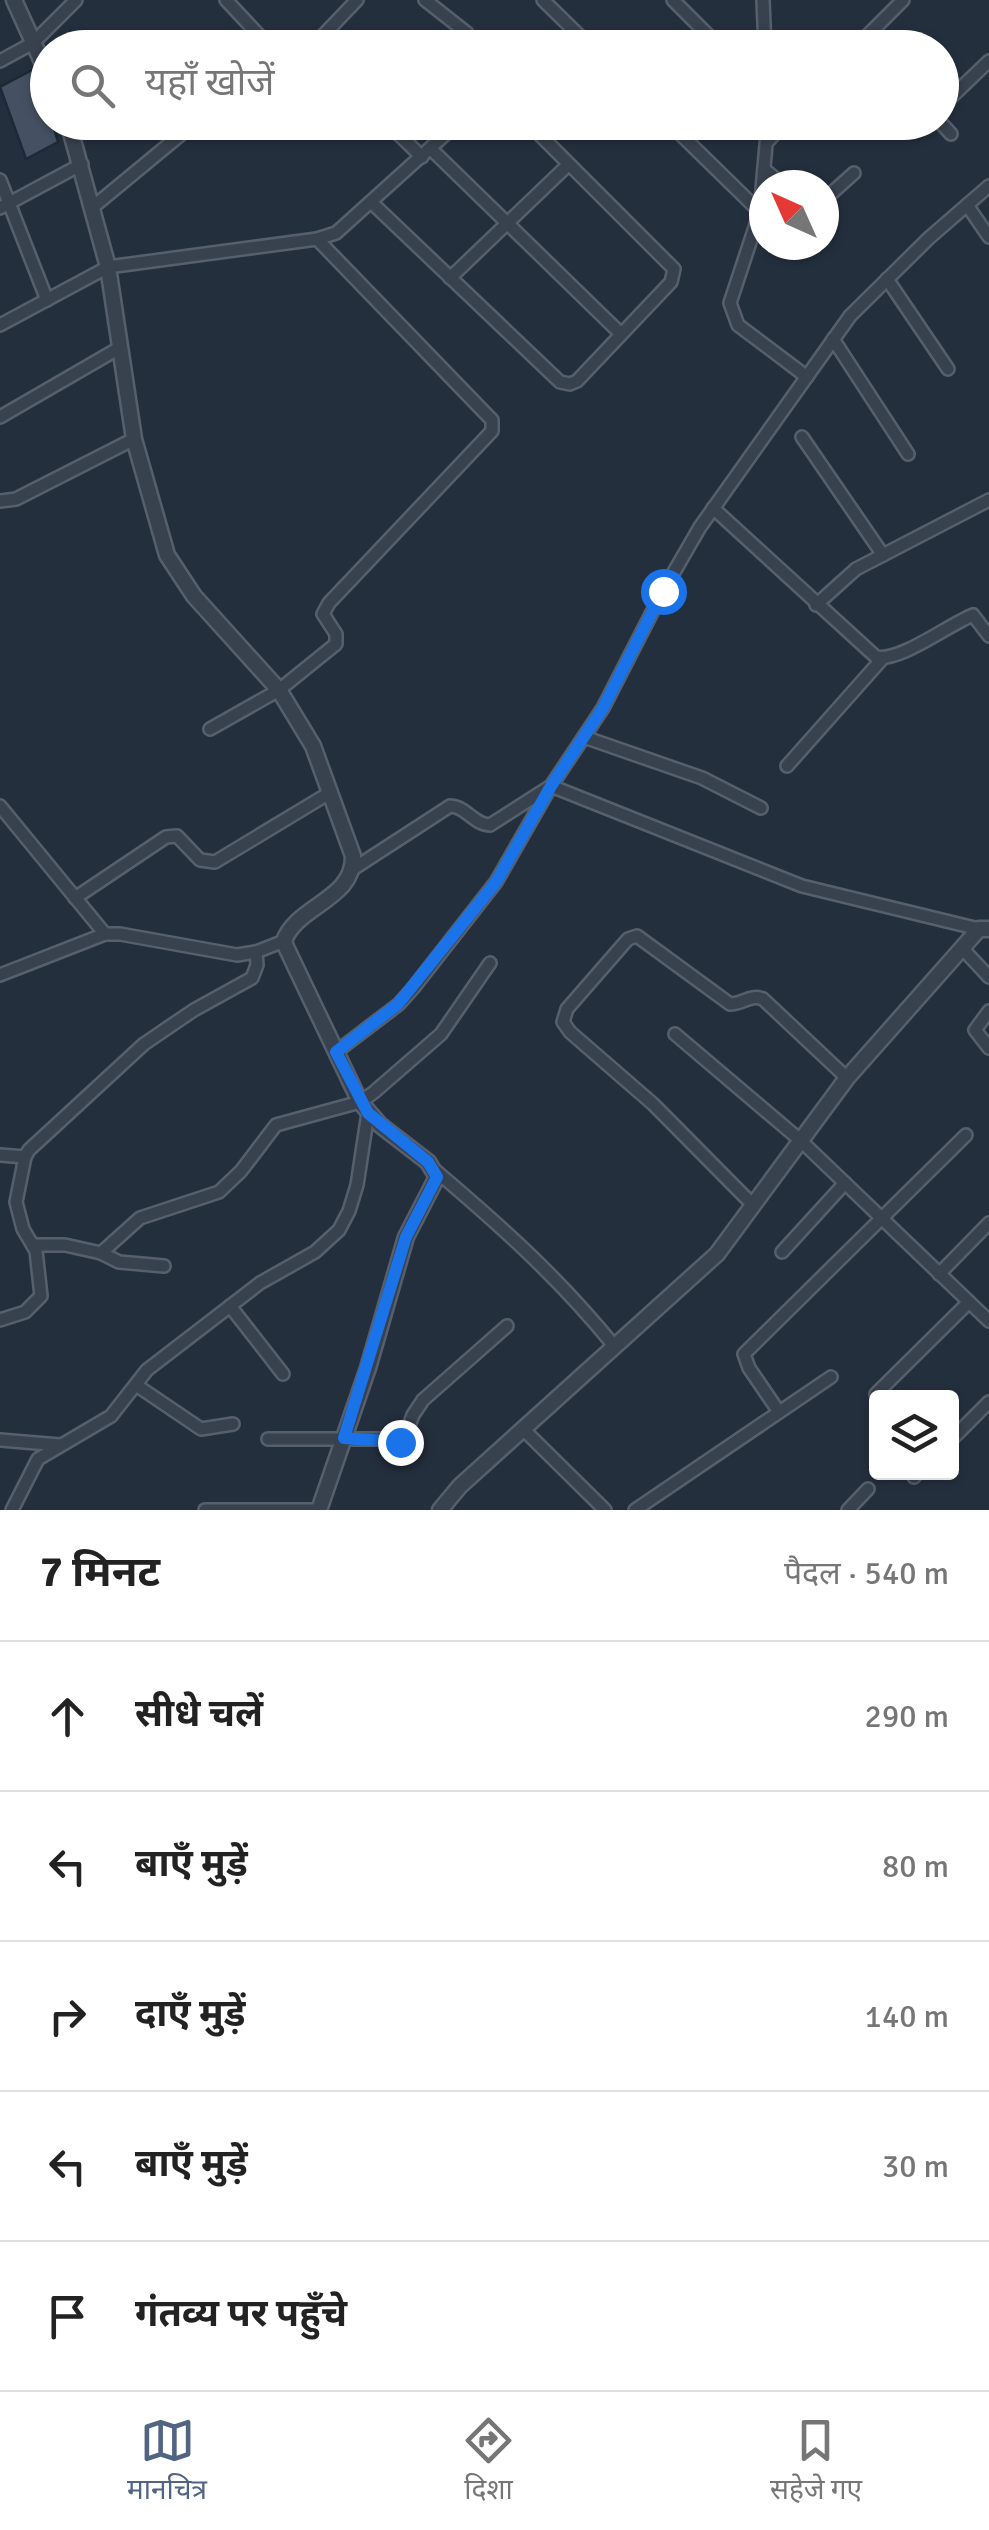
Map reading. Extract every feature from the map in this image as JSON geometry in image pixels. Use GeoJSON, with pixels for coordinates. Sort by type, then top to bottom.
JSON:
{"type":"FeatureCollection","features":[{"type":"Feature","properties":{"kind":"street"},"geometry":{"type":"LineString","coordinates":[[14,0],[30,36]]}},
{"type":"Feature","properties":{"kind":"street"},"geometry":{"type":"LineString","coordinates":[[46,30],[76,0]]}},
{"type":"Feature","properties":{"kind":"street"},"geometry":{"type":"LineString","coordinates":[[226,0],[254,30]]}},
{"type":"Feature","properties":{"kind":"street"},"geometry":{"type":"LineString","coordinates":[[328,30],[356,0]]}},
{"type":"Feature","properties":{"kind":"street"},"geometry":{"type":"LineString","coordinates":[[425,0],[463,30]]}},
{"type":"Feature","properties":{"kind":"street"},"geometry":{"type":"LineString","coordinates":[[545,0],[574,30]]}},
{"type":"Feature","properties":{"kind":"street"},"geometry":{"type":"LineString","coordinates":[[673,0],[702,30]]}},
{"type":"Feature","properties":{"kind":"street"},"geometry":{"type":"LineString","coordinates":[[764,0],[765,30]]}},
{"type":"Feature","properties":{"kind":"street"},"geometry":{"type":"LineString","coordinates":[[875,30],[903,0]]}},
{"type":"Feature","properties":{"kind":"street"},"geometry":{"type":"LineString","coordinates":[[0,62],[30,45]]}},
{"type":"Feature","properties":{"kind":"street"},"geometry":{"type":"LineString","coordinates":[[959,90],[989,61]]}},
{"type":"Feature","properties":{"kind":"street"},"geometry":{"type":"LineString","coordinates":[[0,974],[105,934],[228,955],[256,952],[284,941],[290,929],[347,881],[353,869],[353,856],[313,746],[279,690],[172,568],[134,440],[108,267],[74,140]]}},
{"type":"Feature","properties":{"kind":"street"},"geometry":{"type":"LineString","coordinates":[[93,207],[174,140]]}},
{"type":"Feature","properties":{"kind":"street"},"geometry":{"type":"LineString","coordinates":[[409,140],[507,224],[620,333]]}},
{"type":"Feature","properties":{"kind":"street"},"geometry":{"type":"LineString","coordinates":[[0,325],[108,267],[317,239],[336,232],[440,140]]}},
{"type":"Feature","properties":{"kind":"street"},"geometry":{"type":"LineString","coordinates":[[371,202],[564,384],[577,381],[671,282],[674,269],[544,140]]}},
{"type":"Feature","properties":{"kind":"street"},"geometry":{"type":"LineString","coordinates":[[686,140],[749,201]]}},
{"type":"Feature","properties":{"kind":"street"},"geometry":{"type":"LineString","coordinates":[[764,170],[768,141]]}},
{"type":"Feature","properties":{"kind":"street"},"geometry":{"type":"LineString","coordinates":[[6,205],[82,164]]}},
{"type":"Feature","properties":{"kind":"street"},"geometry":{"type":"LineString","coordinates":[[450,278],[568,165]]}},
{"type":"Feature","properties":{"kind":"street"},"geometry":{"type":"LineString","coordinates":[[839,186],[854,173]]}},
{"type":"Feature","properties":{"kind":"street"},"geometry":{"type":"LineString","coordinates":[[0,180],[6,205],[47,300]]}},
{"type":"Feature","properties":{"kind":"street"},"geometry":{"type":"LineString","coordinates":[[336,1052],[398,1004],[496,882],[551,786],[603,708],[663,591],[713,508],[833,339],[886,279],[989,186]]}},
{"type":"Feature","properties":{"kind":"street"},"geometry":{"type":"LineString","coordinates":[[967,205],[989,238]]}},
{"type":"Feature","properties":{"kind":"street"},"geometry":{"type":"LineString","coordinates":[[210,729],[279,690],[336,644],[338,639],[324,609],[476,451],[492,425],[487,415],[317,239]]}},
{"type":"Feature","properties":{"kind":"street"},"geometry":{"type":"LineString","coordinates":[[749,242],[731,292],[732,315],[738,324],[807,377]]}},
{"type":"Feature","properties":{"kind":"street"},"geometry":{"type":"LineString","coordinates":[[886,279],[948,369]]}},
{"type":"Feature","properties":{"kind":"street"},"geometry":{"type":"LineString","coordinates":[[833,339],[908,454]]}},
{"type":"Feature","properties":{"kind":"street"},"geometry":{"type":"LineString","coordinates":[[0,417],[120,347]]}},
{"type":"Feature","properties":{"kind":"street"},"geometry":{"type":"LineString","coordinates":[[802,438],[883,555]]}},
{"type":"Feature","properties":{"kind":"street"},"geometry":{"type":"LineString","coordinates":[[0,501],[16,499],[134,440]]}},
{"type":"Feature","properties":{"kind":"street"},"geometry":{"type":"LineString","coordinates":[[816,604],[844,578],[989,500]]}},
{"type":"Feature","properties":{"kind":"street"},"geometry":{"type":"LineString","coordinates":[[713,508],[868,652],[882,659]]}},
{"type":"Feature","properties":{"kind":"street"},"geometry":{"type":"LineString","coordinates":[[787,766],[882,659],[973,615],[989,636]]}},
{"type":"Feature","properties":{"kind":"street"},"geometry":{"type":"LineString","coordinates":[[584,737],[712,782],[761,808]]}},
{"type":"Feature","properties":{"kind":"street"},"geometry":{"type":"LineString","coordinates":[[353,869],[450,806],[458,806],[490,826],[551,786]]}},
{"type":"Feature","properties":{"kind":"street"},"geometry":{"type":"LineString","coordinates":[[551,786],[802,886],[986,926]]}},
{"type":"Feature","properties":{"kind":"street"},"geometry":{"type":"LineString","coordinates":[[76,898],[166,837],[177,836],[200,860],[215,862],[330,792]]}},
{"type":"Feature","properties":{"kind":"street"},"geometry":{"type":"LineString","coordinates":[[0,806],[105,934]]}},
{"type":"Feature","properties":{"kind":"street"},"geometry":{"type":"LineString","coordinates":[[440,1510],[460,1486],[717,1254],[846,1078],[986,926]]}},
{"type":"Feature","properties":{"kind":"street"},"geometry":{"type":"LineString","coordinates":[[753,1204],[653,1104],[570,1032],[563,1022],[567,1009],[628,940],[637,936],[730,1004],[763,998],[846,1078]]}},
{"type":"Feature","properties":{"kind":"street"},"geometry":{"type":"LineString","coordinates":[[284,941],[364,1107],[519,1241],[570,1292],[615,1347]]}},
{"type":"Feature","properties":{"kind":"street"},"geometry":{"type":"LineString","coordinates":[[962,948],[989,977]]}},
{"type":"Feature","properties":{"kind":"street"},"geometry":{"type":"LineString","coordinates":[[0,1320],[24,1312],[41,1296],[40,1270],[16,1202],[24,1157],[144,1044],[252,978],[256,952]]}},
{"type":"Feature","properties":{"kind":"street"},"geometry":{"type":"LineString","coordinates":[[101,1253],[146,1215],[220,1192],[276,1125],[364,1107],[441,1034],[490,964]]}},
{"type":"Feature","properties":{"kind":"street"},"geometry":{"type":"LineString","coordinates":[[989,1012],[975,1030],[989,1048]]}},
{"type":"Feature","properties":{"kind":"street"},"geometry":{"type":"LineString","coordinates":[[675,1034],[800,1140],[988,1319]]}},
{"type":"Feature","properties":{"kind":"street"},"geometry":{"type":"LineString","coordinates":[[12,1510],[38,1459],[111,1416],[148,1370],[260,1284],[315,1252],[339,1230],[357,1185],[364,1107]]}},
{"type":"Feature","properties":{"kind":"street"},"geometry":{"type":"LineString","coordinates":[[778,1412],[744,1354],[966,1135]]}},
{"type":"Feature","properties":{"kind":"street"},"geometry":{"type":"LineString","coordinates":[[0,1155],[24,1157]]}},
{"type":"Feature","properties":{"kind":"street"},"geometry":{"type":"LineString","coordinates":[[206,1510],[316,1510],[368,1368],[393,1274],[415,1216],[437,1177],[436,1171]]}},
{"type":"Feature","properties":{"kind":"street"},"geometry":{"type":"LineString","coordinates":[[782,1252],[845,1183]]}},
{"type":"Feature","properties":{"kind":"street"},"geometry":{"type":"LineString","coordinates":[[0,1208],[16,1202]]}},
{"type":"Feature","properties":{"kind":"street"},"geometry":{"type":"LineString","coordinates":[[940,1274],[989,1223]]}},
{"type":"Feature","properties":{"kind":"street"},"geometry":{"type":"LineString","coordinates":[[32,1245],[64,1245],[101,1253],[118,1262],[164,1266]]}},
{"type":"Feature","properties":{"kind":"street"},"geometry":{"type":"LineString","coordinates":[[880,1390],[969,1302]]}},
{"type":"Feature","properties":{"kind":"street"},"geometry":{"type":"LineString","coordinates":[[230,1306],[282,1374]]}},
{"type":"Feature","properties":{"kind":"street"},"geometry":{"type":"LineString","coordinates":[[268,1439],[404,1439],[423,1400],[507,1326]]}},
{"type":"Feature","properties":{"kind":"street"},"geometry":{"type":"LineString","coordinates":[[635,1510],[831,1377]]}},
{"type":"Feature","properties":{"kind":"street"},"geometry":{"type":"LineString","coordinates":[[136,1385],[201,1429],[234,1424]]}},
{"type":"Feature","properties":{"kind":"street"},"geometry":{"type":"LineString","coordinates":[[959,1433],[989,1402]]}},
{"type":"Feature","properties":{"kind":"street"},"geometry":{"type":"LineString","coordinates":[[522,1430],[605,1510]]}},
{"type":"Feature","properties":{"kind":"street"},"geometry":{"type":"LineString","coordinates":[[0,1440],[60,1445]]}},
{"type":"Feature","properties":{"kind":"street"},"geometry":{"type":"LineString","coordinates":[[848,1510],[868,1489]]}},
{"type":"Feature","properties":{"kind":"building"},"geometry":{"type":"Polygon","coordinates":[[[30,71],[30,140],[58,142],[26,159],[0,87],[30,71]]]}},
{"type":"Feature","properties":{"kind":"route"},"geometry":{"type":"LineString","coordinates":[[400,1442],[344,1438],[406,1237],[437,1177],[428,1162],[368,1113],[336,1052],[398,1004],[496,882],[551,786],[603,708],[663,591]]}}]}
